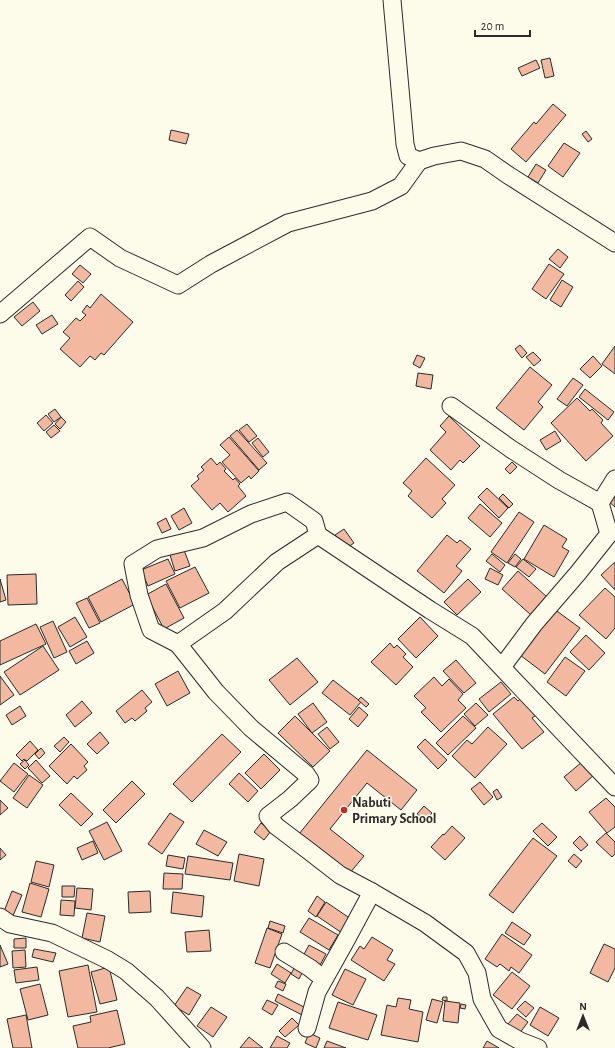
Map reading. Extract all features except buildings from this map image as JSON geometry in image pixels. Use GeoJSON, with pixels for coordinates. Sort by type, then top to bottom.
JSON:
{"type":"FeatureCollection","features":[{"type":"Feature","properties":{"kind":"street"},"geometry":{"type":"LineString","coordinates":[[392,0],[405,144],[408,156],[419,161]]}},
{"type":"Feature","properties":{"kind":"street"},"geometry":{"type":"LineString","coordinates":[[0,314],[90,237],[120,258],[178,285],[211,264],[288,223],[372,201],[400,186],[419,161],[434,156],[461,151],[485,159],[615,243]]}},
{"type":"Feature","properties":{"kind":"street"},"geometry":{"type":"LineString","coordinates":[[451,406],[510,449],[600,503],[609,534],[534,624],[502,667]]}},
{"type":"Feature","properties":{"kind":"street"},"geometry":{"type":"LineString","coordinates":[[600,503],[615,479]]}},
{"type":"Feature","properties":{"kind":"street"},"geometry":{"type":"LineString","coordinates":[[538,1048],[520,1041],[499,1029],[482,999],[476,973],[466,953],[425,923],[340,875],[276,826],[268,816],[290,799],[310,780],[306,774],[251,728],[216,692],[178,644],[151,630],[140,595],[133,564],[157,549],[203,538],[251,514],[287,502],[314,521],[318,536],[472,636],[615,786]]}},
{"type":"Feature","properties":{"kind":"street"},"geometry":{"type":"LineString","coordinates":[[178,644],[225,611],[277,562],[318,536]]}},
{"type":"Feature","properties":{"kind":"street"},"geometry":{"type":"LineString","coordinates":[[307,1028],[317,992],[372,892]]}},
{"type":"Feature","properties":{"kind":"street"},"geometry":{"type":"LineString","coordinates":[[0,917],[10,924],[52,933],[108,960],[126,971],[157,998],[202,1048]]}},
{"type":"Feature","properties":{"kind":"street"},"geometry":{"type":"LineString","coordinates":[[284,952],[310,968],[324,979]]}},
{"type":"Feature","properties":{"kind":"place","name":"Nabuti Primary School"},"geometry":{"type":"Point","coordinates":[344,810]}}]}
